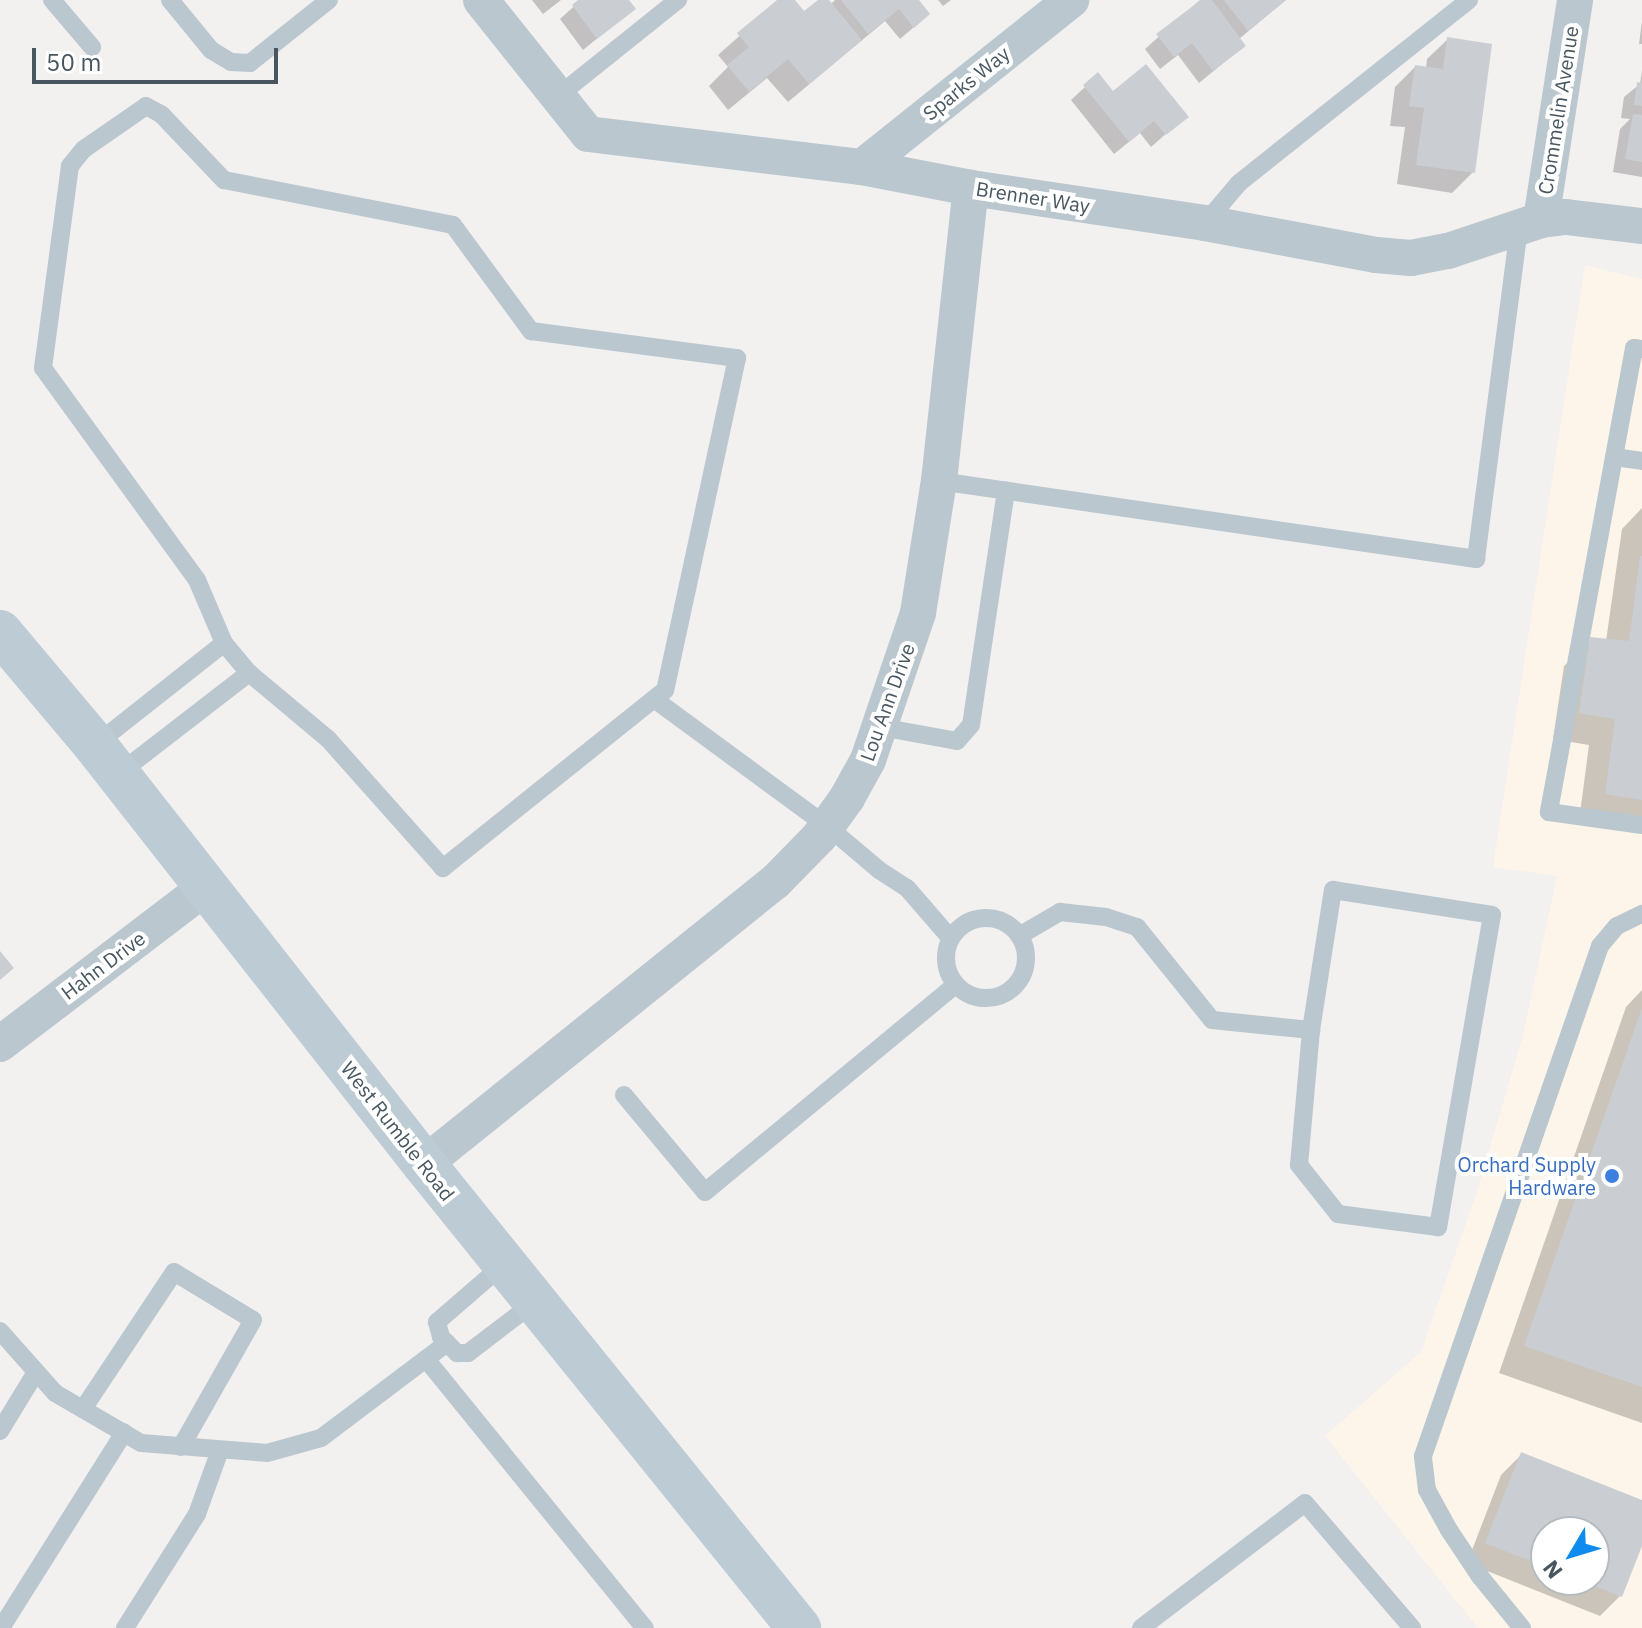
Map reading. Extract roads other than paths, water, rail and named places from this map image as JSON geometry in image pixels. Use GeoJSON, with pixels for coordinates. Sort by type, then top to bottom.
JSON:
{"type":"FeatureCollection","features":[{"type":"Feature","properties":{"kind":"street","name":"Brenner Way"},"geometry":{"type":"LineString","coordinates":[[481,0],[588,134],[862,167],[971,188],[1205,223],[1376,255],[1411,258],[1448,251],[1530,224],[1588,217],[1642,226]]}},
{"type":"Feature","properties":{"kind":"street","name":"Sparks Way"},"geometry":{"type":"LineString","coordinates":[[862,167],[1071,0]]}},
{"type":"Feature","properties":{"kind":"street","name":"Crommelin Avenue"},"geometry":{"type":"LineString","coordinates":[[1530,224],[1575,0]]}},
{"type":"Feature","properties":{"kind":"street","name":"Lou Ann Drive"},"geometry":{"type":"LineString","coordinates":[[424,1164],[775,882],[827,826],[868,760],[918,613],[939,481],[971,188]]}},
{"type":"Feature","properties":{"kind":"street","name":"West Rumble Road"},"geometry":{"type":"LineString","coordinates":[[0,632],[106,760],[424,1164],[799,1628]]}},
{"type":"Feature","properties":{"kind":"street","name":"Hahn Drive"},"geometry":{"type":"LineString","coordinates":[[0,1044],[206,887]]}},
{"type":"Feature","properties":{"kind":"lane"},"geometry":{"type":"LineString","coordinates":[[52,0],[92,47]]}},
{"type":"Feature","properties":{"kind":"lane"},"geometry":{"type":"LineString","coordinates":[[170,0],[211,50],[231,62],[250,63],[329,0]]}},
{"type":"Feature","properties":{"kind":"lane"},"geometry":{"type":"LineString","coordinates":[[558,96],[678,0]]}},
{"type":"Feature","properties":{"kind":"lane"},"geometry":{"type":"LineString","coordinates":[[1205,223],[1239,183],[1469,0]]}},
{"type":"Feature","properties":{"kind":"lane"},"geometry":{"type":"LineString","coordinates":[[146,106],[162,115],[224,180],[453,225],[531,331],[737,358],[665,690],[443,868],[328,739],[249,673],[224,643],[197,580],[43,368],[70,166],[84,149],[146,106]]}},
{"type":"Feature","properties":{"kind":"lane"},"geometry":{"type":"LineString","coordinates":[[939,481],[1476,559],[1530,224]]}},
{"type":"Feature","properties":{"kind":"lane"},"geometry":{"type":"LineString","coordinates":[[1642,349],[1634,348],[1549,812],[1642,825]]}},
{"type":"Feature","properties":{"kind":"lane"},"geometry":{"type":"LineString","coordinates":[[1614,457],[1642,461]]}},
{"type":"Feature","properties":{"kind":"lane"},"geometry":{"type":"LineString","coordinates":[[880,727],[957,741],[971,725],[1006,491]]}},
{"type":"Feature","properties":{"kind":"lane"},"geometry":{"type":"LineString","coordinates":[[106,760],[224,643]]}},
{"type":"Feature","properties":{"kind":"lane"},"geometry":{"type":"LineString","coordinates":[[106,760],[249,673]]}},
{"type":"Feature","properties":{"kind":"lane"},"geometry":{"type":"LineString","coordinates":[[654,699],[907,888],[951,939]]}},
{"type":"Feature","properties":{"kind":"lane"},"geometry":{"type":"LineString","coordinates":[[1333,890],[1492,915],[1438,1227],[1338,1214],[1299,1165],[1311,1030],[1333,890]]}},
{"type":"Feature","properties":{"kind":"lane"},"geometry":{"type":"LineString","coordinates":[[1019,936],[1060,912],[1106,917],[1137,927],[1212,1020],[1311,1030]]}},
{"type":"Feature","properties":{"kind":"lane"},"geometry":{"type":"LineString","coordinates":[[1522,1628],[1479,1575],[1449,1530],[1427,1490],[1423,1456],[1600,946],[1617,926],[1642,914]]}},
{"type":"Feature","properties":{"kind":"lane"},"geometry":{"type":"LineString","coordinates":[[985,918],[998,920],[1019,936],[1026,962],[1016,986],[1005,994],[978,998],[955,985],[946,962],[951,939],[960,928],[985,918]]}},
{"type":"Feature","properties":{"kind":"lane"},"geometry":{"type":"LineString","coordinates":[[624,1095],[705,1192],[955,985]]}},
{"type":"Feature","properties":{"kind":"lane"},"geometry":{"type":"LineString","coordinates":[[504,1264],[437,1322],[441,1337],[457,1353],[468,1353],[535,1302]]}},
{"type":"Feature","properties":{"kind":"lane"},"geometry":{"type":"LineString","coordinates":[[83,1409],[174,1272],[253,1320],[181,1447]]}},
{"type":"Feature","properties":{"kind":"lane"},"geometry":{"type":"LineString","coordinates":[[0,1331],[55,1393],[141,1443],[267,1453],[321,1438],[447,1343]]}},
{"type":"Feature","properties":{"kind":"lane"},"geometry":{"type":"LineString","coordinates":[[426,1359],[645,1628]]}},
{"type":"Feature","properties":{"kind":"lane"},"geometry":{"type":"LineString","coordinates":[[0,1431],[36,1372]]}},
{"type":"Feature","properties":{"kind":"lane"},"geometry":{"type":"LineString","coordinates":[[1,1628],[124,1433]]}},
{"type":"Feature","properties":{"kind":"lane"},"geometry":{"type":"LineString","coordinates":[[125,1628],[197,1514],[220,1450]]}},
{"type":"Feature","properties":{"kind":"lane"},"geometry":{"type":"LineString","coordinates":[[1141,1628],[1305,1503],[1412,1628]]}},
{"type":"Feature","properties":{"kind":"place","name":"Orchard Supply Hardware"},"geometry":{"type":"Point","coordinates":[1612,1176]}}]}
